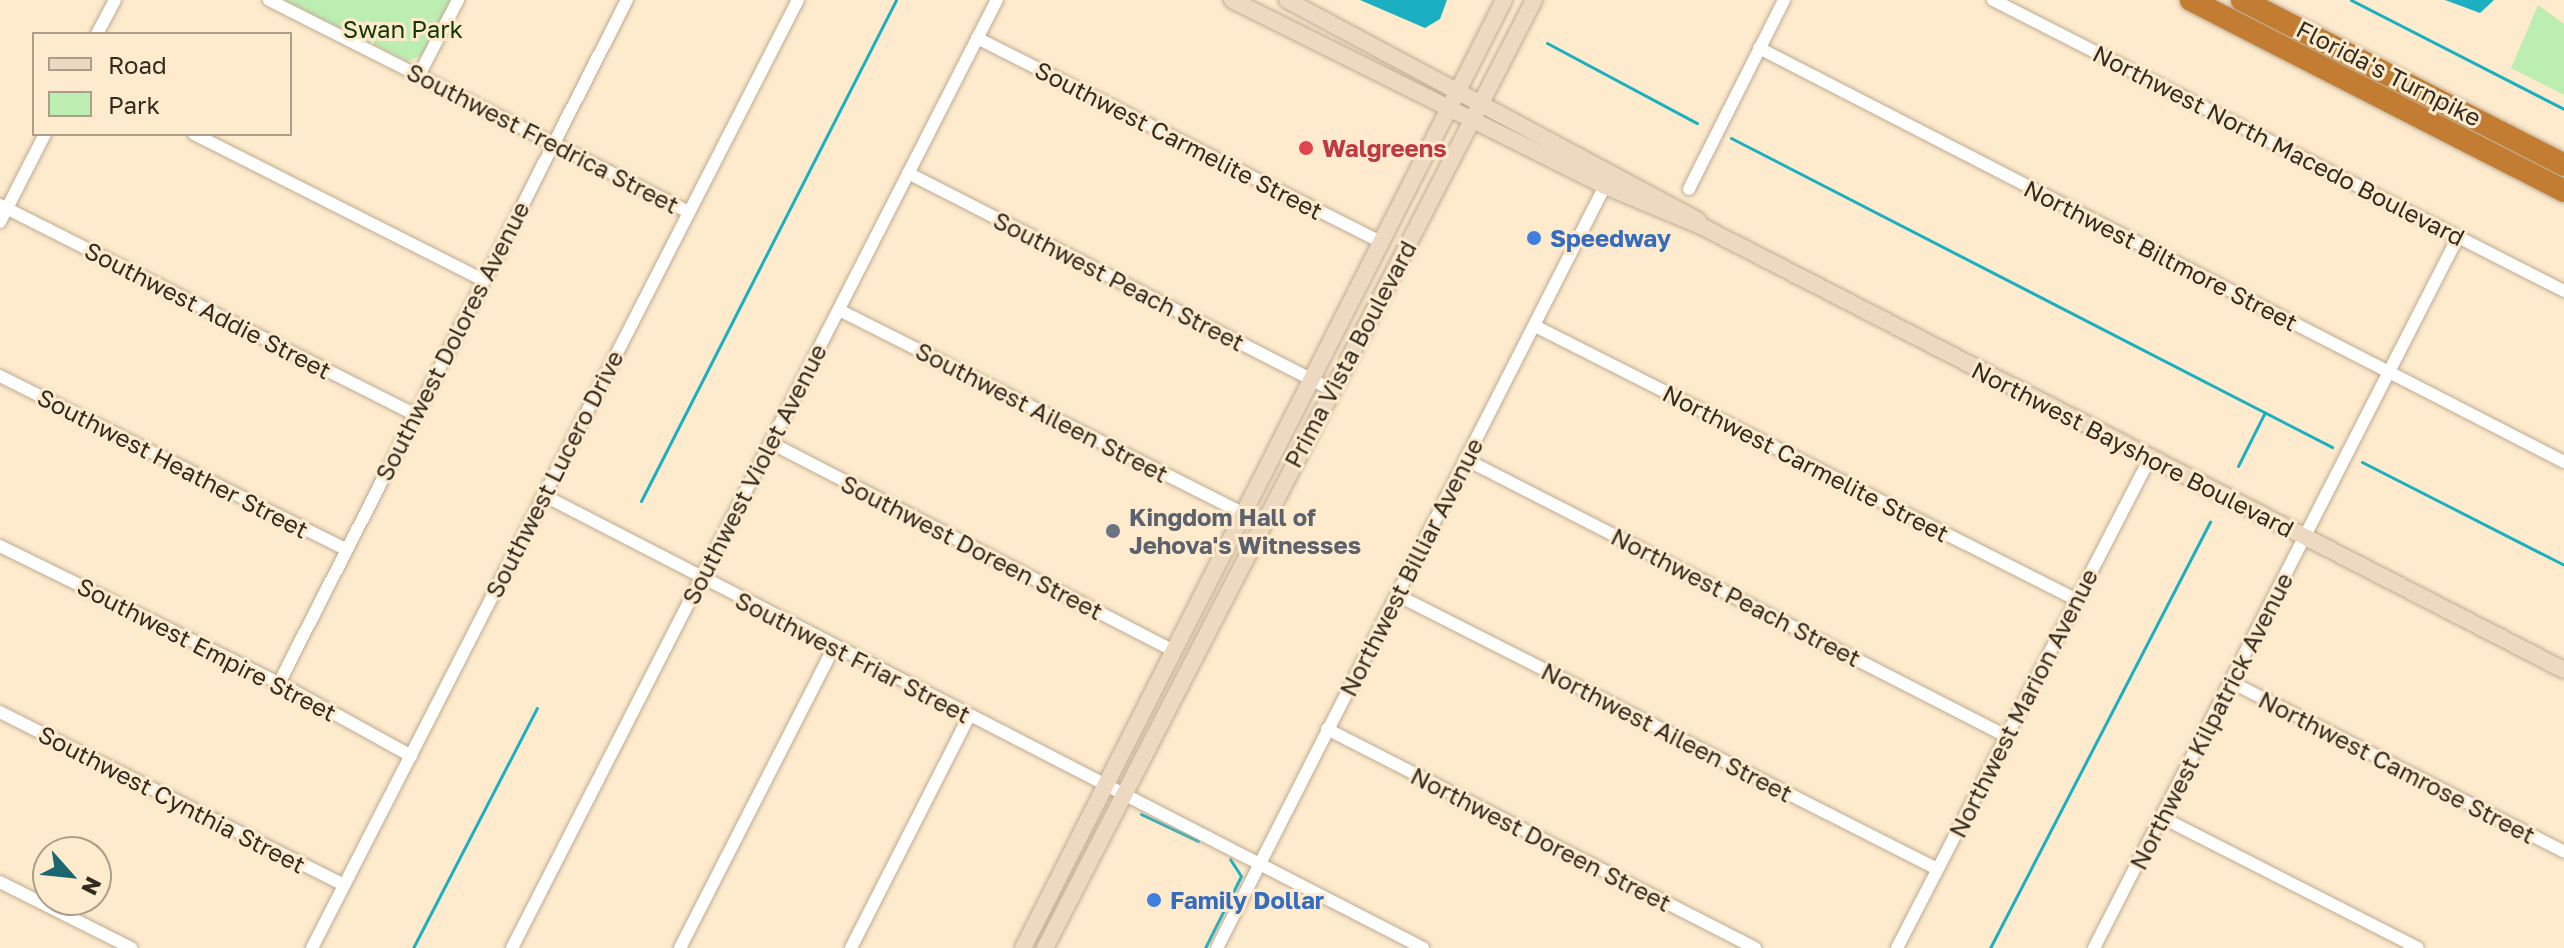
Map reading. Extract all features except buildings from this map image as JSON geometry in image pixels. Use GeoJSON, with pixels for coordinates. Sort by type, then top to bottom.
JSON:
{"type":"FeatureCollection","features":[{"type":"Feature","properties":{"kind":"highway","name":"Florida's Turnpike"},"geometry":{"type":"LineString","coordinates":[[2191,0],[2564,191]]}},
{"type":"Feature","properties":{"kind":"highway","name":"Florida's Turnpike"},"geometry":{"type":"LineString","coordinates":[[2242,0],[2564,165]]}},
{"type":"Feature","properties":{"kind":"main road","name":"Northwest Bayshore Boulevard"},"geometry":{"type":"LineString","coordinates":[[1232,0],[1605,186],[1703,227],[2564,670]]}},
{"type":"Feature","properties":{"kind":"main road","name":"Prima Vista Boulevard"},"geometry":{"type":"LineString","coordinates":[[1023,948],[1504,0]]}},
{"type":"Feature","properties":{"kind":"main road","name":"Prima Vista Boulevard"},"geometry":{"type":"LineString","coordinates":[[1045,948],[1534,0]]}},
{"type":"Feature","properties":{"kind":"main road","name":"Northwest Bayshore Boulevard"},"geometry":{"type":"LineString","coordinates":[[1294,1],[1481,104],[1695,216],[1703,227]]}},
{"type":"Feature","properties":{"kind":"street"},"geometry":{"type":"LineString","coordinates":[[98,32],[115,0]]}},
{"type":"Feature","properties":{"kind":"street","name":"Southwest Fredrica Street"},"geometry":{"type":"LineString","coordinates":[[269,0],[688,212]]}},
{"type":"Feature","properties":{"kind":"street"},"geometry":{"type":"LineString","coordinates":[[419,75],[458,0]]}},
{"type":"Feature","properties":{"kind":"street","name":"Southwest Dolores Avenue"},"geometry":{"type":"LineString","coordinates":[[279,683],[627,0]]}},
{"type":"Feature","properties":{"kind":"street","name":"Southwest Lucero Drive"},"geometry":{"type":"LineString","coordinates":[[312,948],[798,0]]}},
{"type":"Feature","properties":{"kind":"street","name":"Southwest Violet Avenue"},"geometry":{"type":"LineString","coordinates":[[512,948],[997,0]]}},
{"type":"Feature","properties":{"kind":"street"},"geometry":{"type":"LineString","coordinates":[[1689,189],[1784,0]]}},
{"type":"Feature","properties":{"kind":"street","name":"Northwest North Macedo Boulevard"},"geometry":{"type":"LineString","coordinates":[[1993,0],[2564,291]]}},
{"type":"Feature","properties":{"kind":"street","name":"Southwest Carmelite Street"},"geometry":{"type":"LineString","coordinates":[[977,38],[1381,242]]}},
{"type":"Feature","properties":{"kind":"street","name":"Northwest Biltmore Street"},"geometry":{"type":"LineString","coordinates":[[1759,48],[2564,462]]}},
{"type":"Feature","properties":{"kind":"street"},"geometry":{"type":"LineString","coordinates":[[0,222],[3,207],[44,136]]}},
{"type":"Feature","properties":{"kind":"street"},"geometry":{"type":"LineString","coordinates":[[198,136],[483,280]]}},
{"type":"Feature","properties":{"kind":"street","name":"Southwest Peach Street"},"geometry":{"type":"LineString","coordinates":[[908,173],[1331,389]]}},
{"type":"Feature","properties":{"kind":"street","name":"Northwest Billiar Avenue"},"geometry":{"type":"LineString","coordinates":[[1217,948],[1605,186]]}},
{"type":"Feature","properties":{"kind":"street","name":"Southwest Addie Street"},"geometry":{"type":"LineString","coordinates":[[3,207],[416,415]]}},
{"type":"Feature","properties":{"kind":"street","name":"Northwest Kilpatrick Avenue"},"geometry":{"type":"LineString","coordinates":[[2094,948],[2458,237]]}},
{"type":"Feature","properties":{"kind":"street","name":"Southwest Aileen Street"},"geometry":{"type":"LineString","coordinates":[[839,310],[1244,514]]}},
{"type":"Feature","properties":{"kind":"street","name":"Northwest Carmelite Street"},"geometry":{"type":"LineString","coordinates":[[1535,326],[2077,600]]}},
{"type":"Feature","properties":{"kind":"street","name":"Southwest Heather Street"},"geometry":{"type":"LineString","coordinates":[[0,376],[346,549]]}},
{"type":"Feature","properties":{"kind":"street","name":"Southwest Doreen Street"},"geometry":{"type":"LineString","coordinates":[[771,443],[1174,651]]}},
{"type":"Feature","properties":{"kind":"street","name":"Northwest Marion Avenue"},"geometry":{"type":"LineString","coordinates":[[1897,948],[2150,458]]}},
{"type":"Feature","properties":{"kind":"street","name":"Northwest Peach Street"},"geometry":{"type":"LineString","coordinates":[[1465,459],[2006,736]]}},
{"type":"Feature","properties":{"kind":"street","name":"Southwest Friar Street"},"geometry":{"type":"LineString","coordinates":[[543,495],[1423,948]]}},
{"type":"Feature","properties":{"kind":"street","name":"Southwest Empire Street"},"geometry":{"type":"LineString","coordinates":[[0,546],[279,683],[411,756]]}},
{"type":"Feature","properties":{"kind":"street","name":"Northwest Aileen Street"},"geometry":{"type":"LineString","coordinates":[[1397,595],[1937,869]]}},
{"type":"Feature","properties":{"kind":"street"},"geometry":{"type":"LineString","coordinates":[[680,948],[834,647]]}},
{"type":"Feature","properties":{"kind":"street","name":"Northwest Camrose Street"},"geometry":{"type":"LineString","coordinates":[[2231,682],[2564,852]]}},
{"type":"Feature","properties":{"kind":"street","name":"Southwest Cynthia Street"},"geometry":{"type":"LineString","coordinates":[[0,712],[344,885]]}},
{"type":"Feature","properties":{"kind":"street"},"geometry":{"type":"LineString","coordinates":[[851,948],[969,716]]}},
{"type":"Feature","properties":{"kind":"street","name":"Northwest Doreen Street"},"geometry":{"type":"LineString","coordinates":[[1327,729],[1755,948]]}},
{"type":"Feature","properties":{"kind":"street"},"geometry":{"type":"LineString","coordinates":[[2161,817],[2418,948]]}},
{"type":"Feature","properties":{"kind":"street"},"geometry":{"type":"LineString","coordinates":[[0,882],[131,948]]}},
{"type":"Feature","properties":{"kind":"green space","name":"Swan Park"},"geometry":{"type":"Polygon","coordinates":[[[283,0],[452,0],[423,55],[408,61],[283,0]]]}},
{"type":"Feature","properties":{"kind":"green space"},"geometry":{"type":"Polygon","coordinates":[[[2538,5],[2564,24],[2564,95],[2511,68],[2538,5]]]}},
{"type":"Feature","properties":{"kind":"water"},"geometry":{"type":"Polygon","coordinates":[[[1360,0],[1447,0],[1440,19],[1425,28],[1360,0]]]}},
{"type":"Feature","properties":{"kind":"water"},"geometry":{"type":"Polygon","coordinates":[[[2445,0],[2494,0],[2480,13],[2445,0]]]}},
{"type":"Feature","properties":{"kind":"waterway"},"geometry":{"type":"LineString","coordinates":[[641,501],[896,0]]}},
{"type":"Feature","properties":{"kind":"waterway"},"geometry":{"type":"LineString","coordinates":[[2351,0],[2564,109]]}},
{"type":"Feature","properties":{"kind":"waterway"},"geometry":{"type":"LineString","coordinates":[[1547,43],[1697,123]]}},
{"type":"Feature","properties":{"kind":"waterway"},"geometry":{"type":"LineString","coordinates":[[1731,138],[2332,447]]}},
{"type":"Feature","properties":{"kind":"waterway"},"geometry":{"type":"LineString","coordinates":[[2238,466],[2265,412]]}},
{"type":"Feature","properties":{"kind":"waterway"},"geometry":{"type":"LineString","coordinates":[[2362,462],[2564,565]]}},
{"type":"Feature","properties":{"kind":"waterway"},"geometry":{"type":"LineString","coordinates":[[1990,948],[2210,521]]}},
{"type":"Feature","properties":{"kind":"waterway"},"geometry":{"type":"LineString","coordinates":[[413,948],[537,708]]}},
{"type":"Feature","properties":{"kind":"waterway"},"geometry":{"type":"LineString","coordinates":[[1141,814],[1198,841]]}},
{"type":"Feature","properties":{"kind":"waterway"},"geometry":{"type":"LineString","coordinates":[[1205,948],[1241,876],[1230,859]]}},
{"type":"Feature","properties":{"kind":"place","name":"Walgreens"},"geometry":{"type":"Point","coordinates":[1306,148]}},
{"type":"Feature","properties":{"kind":"place","name":"Speedway"},"geometry":{"type":"Point","coordinates":[1534,238]}},
{"type":"Feature","properties":{"kind":"place","name":"Kingdom Hall of Jehova's Witnesses"},"geometry":{"type":"Point","coordinates":[1113,531]}},
{"type":"Feature","properties":{"kind":"place","name":"Family Dollar"},"geometry":{"type":"Point","coordinates":[1154,900]}}]}
